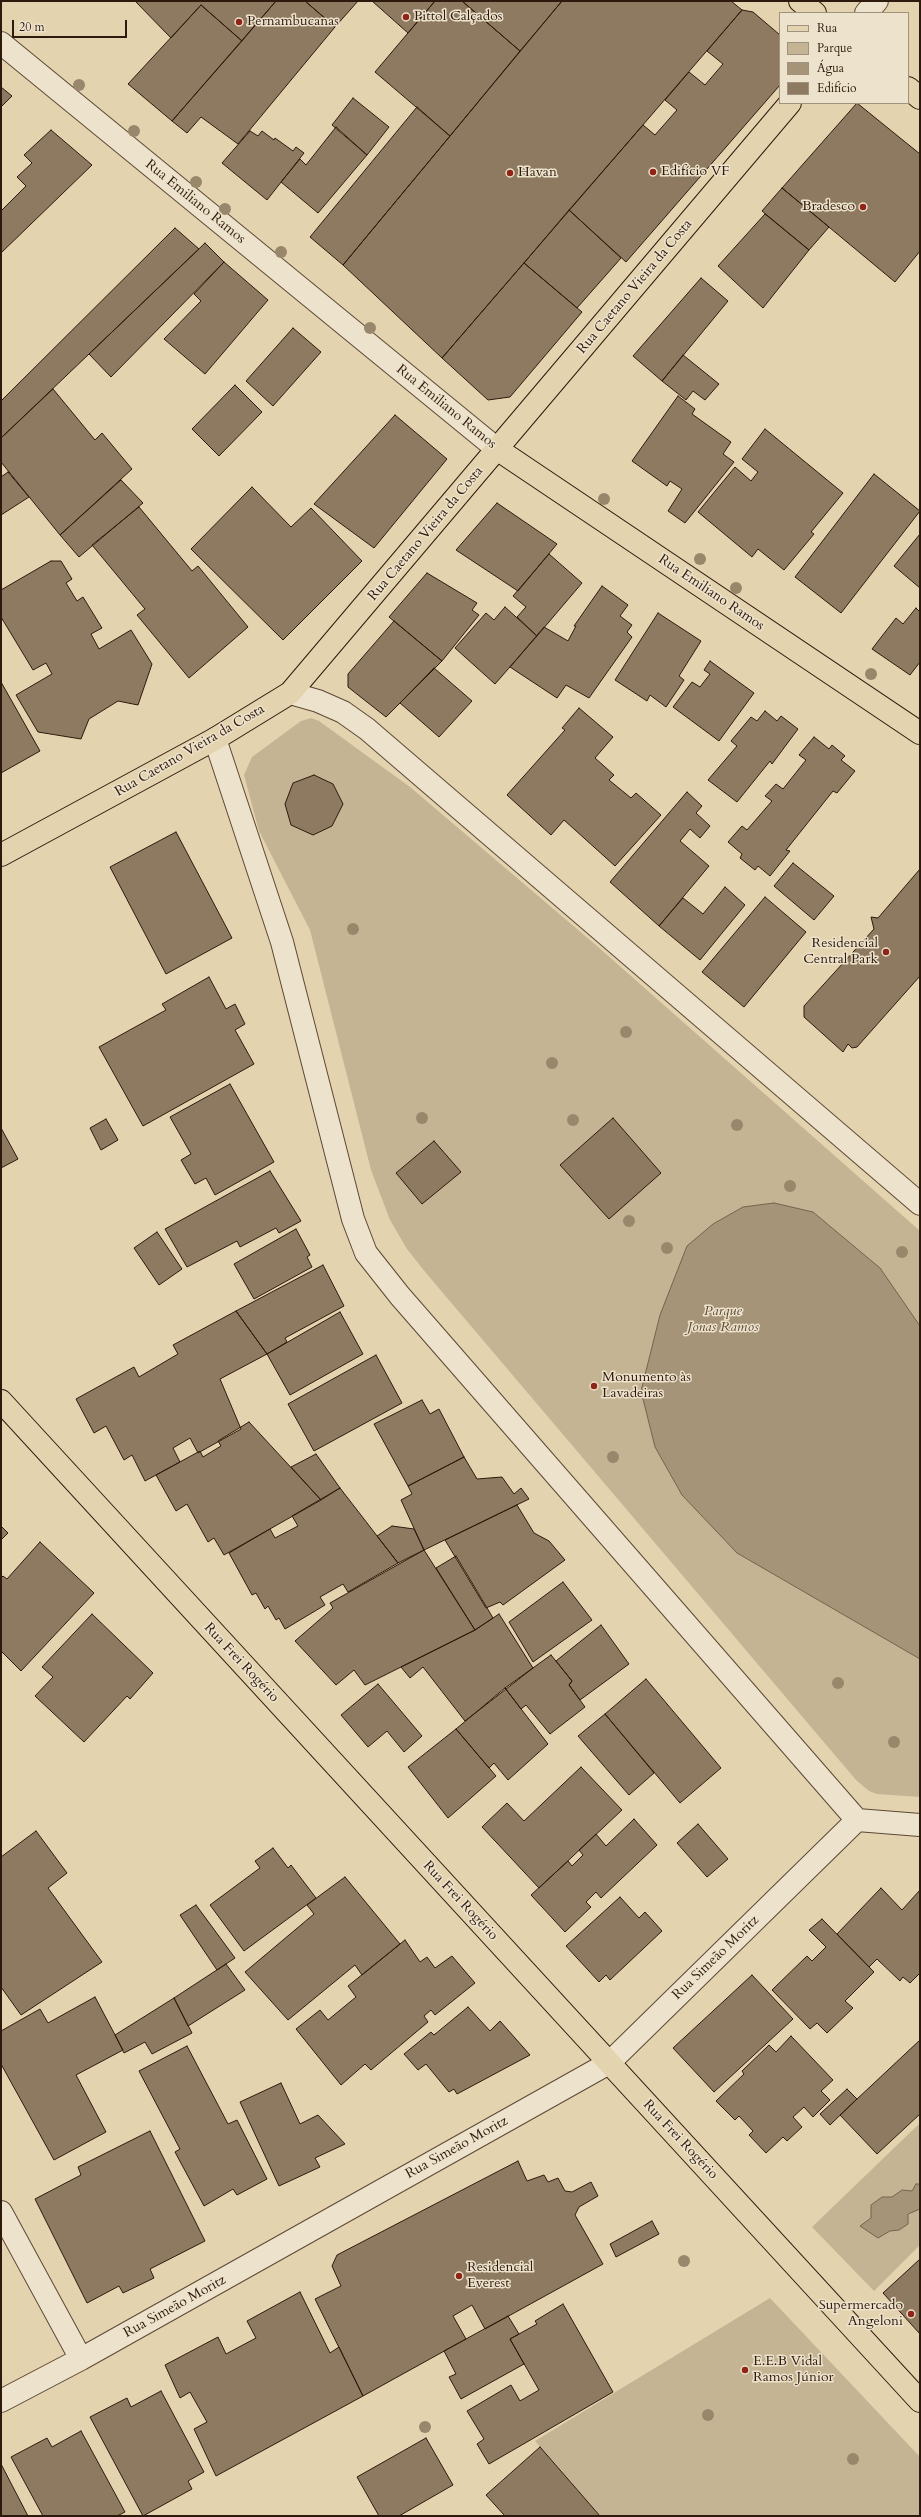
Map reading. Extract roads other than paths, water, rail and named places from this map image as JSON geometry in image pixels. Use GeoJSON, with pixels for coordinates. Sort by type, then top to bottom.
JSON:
{"type":"FeatureCollection","features":[{"type":"Feature","properties":{"kind":"main road"},"geometry":{"type":"LineString","coordinates":[[800,1],[814,12]]}},
{"type":"Feature","properties":{"kind":"main road"},"geometry":{"type":"LineString","coordinates":[[909,89],[920,98]]}},
{"type":"Feature","properties":{"kind":"main road","name":"Rua Caetano Vieira da Costa"},"geometry":{"type":"LineString","coordinates":[[1,855],[215,739],[290,693],[789,104]]}},
{"type":"Feature","properties":{"kind":"main road","name":"Rua Emiliano Ramos"},"geometry":{"type":"LineString","coordinates":[[497,449],[920,733]]}},
{"type":"Feature","properties":{"kind":"main road","name":"Rua Frei Rogério"},"geometry":{"type":"LineString","coordinates":[[1,1401],[920,2401]]}},
{"type":"Feature","properties":{"kind":"street"},"geometry":{"type":"LineString","coordinates":[[867,12],[876,1]]}},
{"type":"Feature","properties":{"kind":"street","name":"Rua Emiliano Ramos"},"geometry":{"type":"LineString","coordinates":[[1,43],[497,449]]}},
{"type":"Feature","properties":{"kind":"street"},"geometry":{"type":"LineString","coordinates":[[290,693],[318,701],[342,712],[367,729],[920,1204]]}},
{"type":"Feature","properties":{"kind":"street"},"geometry":{"type":"LineString","coordinates":[[215,739],[282,942],[353,1219],[366,1253],[400,1296],[857,1820],[920,1825]]}},
{"type":"Feature","properties":{"kind":"street","name":"Rua Simeão Moritz"},"geometry":{"type":"LineString","coordinates":[[1,2401],[81,2359],[609,2063],[857,1820]]}},
{"type":"Feature","properties":{"kind":"street"},"geometry":{"type":"LineString","coordinates":[[1,2212],[81,2359]]}},
{"type":"Feature","properties":{"kind":"water"},"geometry":{"type":"Polygon","coordinates":[[[774,1203],[813,1212],[880,1268],[920,1326],[920,1659],[737,1553],[682,1495],[655,1447],[641,1391],[660,1315],[687,1246],[713,1224],[743,1207],[774,1203]]]}},
{"type":"Feature","properties":{"kind":"water"},"geometry":{"type":"Polygon","coordinates":[[[916,2184],[920,2184],[920,2209],[908,2214],[908,2224],[899,2230],[890,2231],[878,2238],[860,2226],[871,2218],[871,2205],[882,2197],[892,2197],[902,2190],[912,2191],[916,2184]]]}},
{"type":"Feature","properties":{"kind":"place","name":"Pittol Calçados"},"geometry":{"type":"Point","coordinates":[406,17]}},
{"type":"Feature","properties":{"kind":"place","name":"Pernambucanas"},"geometry":{"type":"Point","coordinates":[239,22]}},
{"type":"Feature","properties":{"kind":"place","name":"Edifício VF"},"geometry":{"type":"Point","coordinates":[653,172]}},
{"type":"Feature","properties":{"kind":"place","name":"Havan"},"geometry":{"type":"Point","coordinates":[510,173]}},
{"type":"Feature","properties":{"kind":"place","name":"Bradesco"},"geometry":{"type":"Point","coordinates":[863,207]}},
{"type":"Feature","properties":{"kind":"place","name":"Residencial Central Park"},"geometry":{"type":"Point","coordinates":[886,952]}},
{"type":"Feature","properties":{"kind":"place","name":"Monumento às Lavadeiras"},"geometry":{"type":"Point","coordinates":[594,1386]}},
{"type":"Feature","properties":{"kind":"place","name":"Residencial Everest"},"geometry":{"type":"Point","coordinates":[459,2276]}},
{"type":"Feature","properties":{"kind":"place","name":"Supermercado Angeloni"},"geometry":{"type":"Point","coordinates":[911,2314]}},
{"type":"Feature","properties":{"kind":"place","name":"E.E.B Vidal Ramos Júnior"},"geometry":{"type":"Point","coordinates":[745,2370]}},
{"type":"Feature","properties":{"kind":"park label","name":"Parque Jonas Ramos"},"geometry":{"type":"Point","coordinates":[723,1320]}}]}
